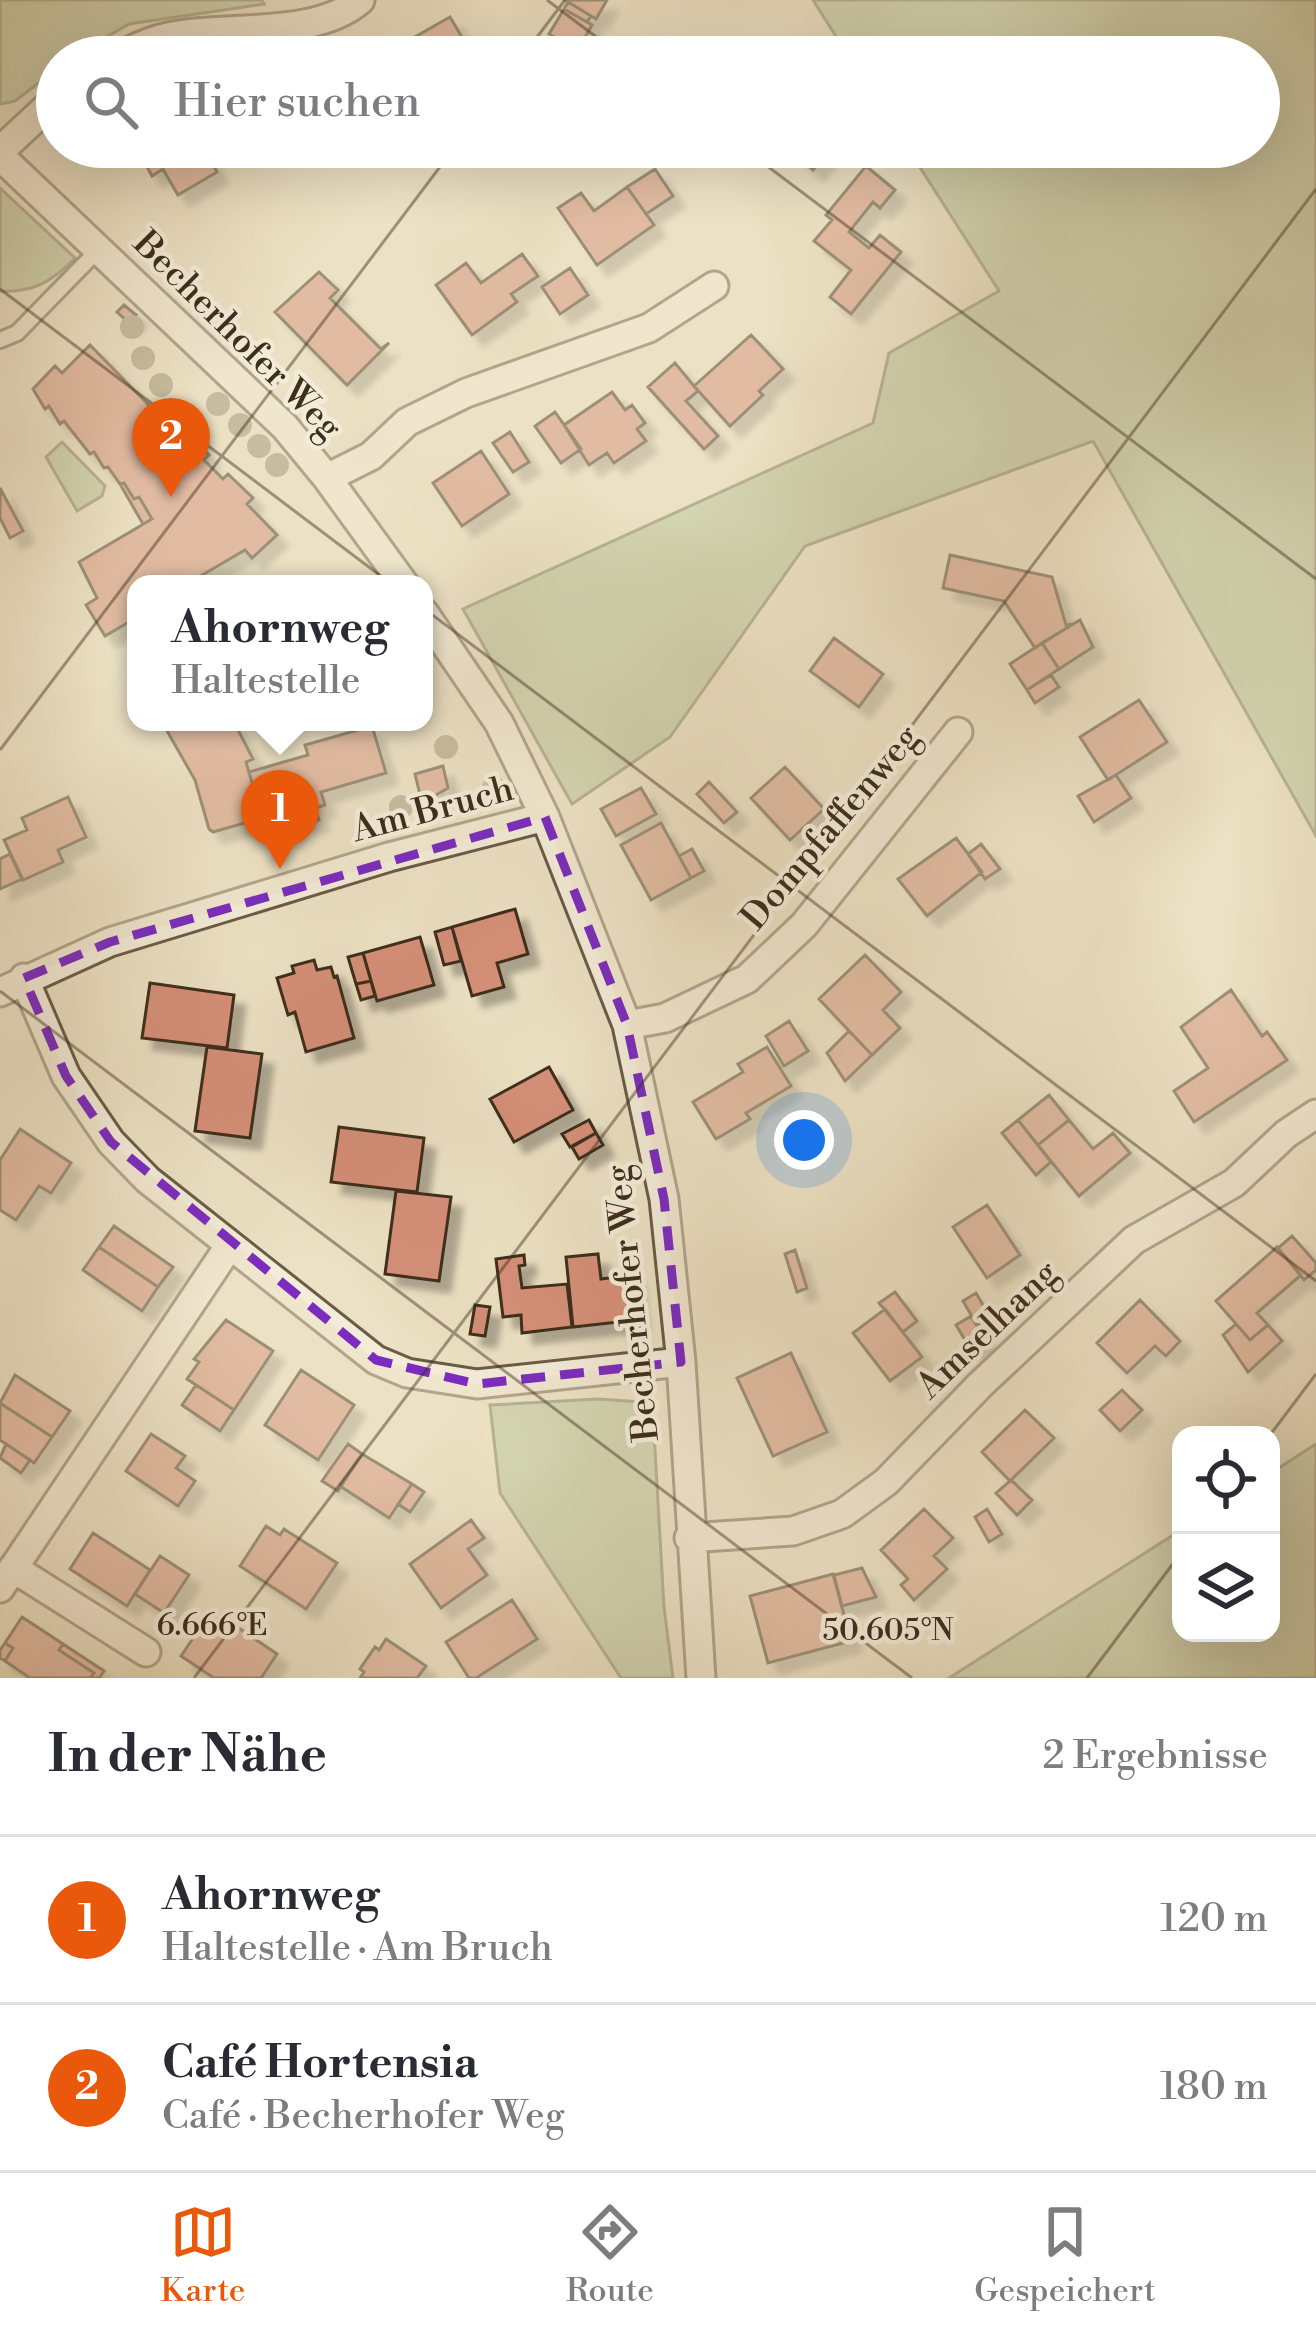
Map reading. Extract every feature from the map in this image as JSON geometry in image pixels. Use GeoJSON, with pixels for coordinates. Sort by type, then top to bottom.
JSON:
{"type":"FeatureCollection","features":[{"type":"Feature","properties":{"kind":"street"},"geometry":{"type":"LineString","coordinates":[[180,36],[344,14],[360,0]]}},
{"type":"Feature","properties":{"kind":"street"},"geometry":{"type":"LineString","coordinates":[[0,154],[36,119]]}},
{"type":"Feature","properties":{"kind":"street","name":"Becherhofer Weg"},"geometry":{"type":"LineString","coordinates":[[0,154],[284,427],[397,575]]}},
{"type":"Feature","properties":{"kind":"street"},"geometry":{"type":"LineString","coordinates":[[327,478],[371,456],[407,422],[649,328],[714,286]]}},
{"type":"Feature","properties":{"kind":"street","name":"Becherhofer Weg"},"geometry":{"type":"LineString","coordinates":[[433,626],[499,723],[545,817],[627,1025],[664,1199],[681,1363],[701,1678]]}},
{"type":"Feature","properties":{"kind":"street","name":"Dompfaffenweg"},"geometry":{"type":"LineString","coordinates":[[627,1025],[665,1018],[747,979],[804,925],[958,732]]}},
{"type":"Feature","properties":{"kind":"street","name":"Am Bruch"},"geometry":{"type":"LineString","coordinates":[[12,985],[110,942],[389,857],[545,817]]}},
{"type":"Feature","properties":{"kind":"street"},"geometry":{"type":"LineString","coordinates":[[12,985],[110,1142],[148,1180],[376,1360],[407,1373],[477,1384],[681,1363]]}},
{"type":"Feature","properties":{"kind":"street","name":"Amselhang"},"geometry":{"type":"LineString","coordinates":[[689,1538],[793,1531],[842,1514],[886,1482],[980,1385],[1134,1240],[1234,1184],[1286,1134],[1316,1114]]}},
{"type":"Feature","properties":{"kind":"street"},"geometry":{"type":"LineString","coordinates":[[146,1652],[7,1578],[230,1245]]}},
{"type":"Feature","properties":{"kind":"lane"},"geometry":{"type":"LineString","coordinates":[[0,340],[17,333],[99,249]]}},
{"type":"Feature","properties":{"kind":"highlighted area"},"geometry":{"type":"Polygon","coordinates":[[[545,817],[627,1025],[664,1199],[681,1362],[477,1384],[376,1360],[111,1142],[66,1076],[24,978],[110,942],[545,817]]]}},
{"type":"Feature","properties":{"kind":"green space"},"geometry":{"type":"Polygon","coordinates":[[[0,0],[262,0],[264,4],[129,24],[108,36],[36,36],[36,85],[15,101],[0,104],[0,0]]]}},
{"type":"Feature","properties":{"kind":"green space"},"geometry":{"type":"Polygon","coordinates":[[[813,0],[1316,0],[1316,836],[1093,441],[805,546],[670,737],[572,804],[463,609],[873,423],[889,353],[999,291],[920,168],[1280,168],[1280,36],[836,36],[813,0]]]}},
{"type":"Feature","properties":{"kind":"green space"},"geometry":{"type":"Polygon","coordinates":[[[0,188],[75,258],[32,288],[0,291],[0,188]]]}},
{"type":"Feature","properties":{"kind":"green space"},"geometry":{"type":"Polygon","coordinates":[[[62,442],[105,486],[102,496],[77,511],[46,457],[62,442]]]}},
{"type":"Feature","properties":{"kind":"green space"},"geometry":{"type":"Polygon","coordinates":[[[598,1399],[641,1402],[653,1415],[673,1678],[621,1678],[500,1493],[490,1405],[598,1399]]]}},
{"type":"Feature","properties":{"kind":"green space"},"geometry":{"type":"Polygon","coordinates":[[[1316,1444],[1316,1678],[949,1678],[1172,1536],[1172,1642],[1280,1642],[1280,1467],[1316,1444]]]}},
{"type":"Feature","properties":{"kind":"building"},"geometry":{"type":"Polygon","coordinates":[[[565,0],[607,0],[596,19],[565,0]]]}},
{"type":"Feature","properties":{"kind":"building"},"geometry":{"type":"Polygon","coordinates":[[[568,2],[591,16],[587,22],[564,9],[568,2]]]}},
{"type":"Feature","properties":{"kind":"building"},"geometry":{"type":"Polygon","coordinates":[[[564,9],[592,25],[586,36],[549,34],[564,9]]]}},
{"type":"Feature","properties":{"kind":"building"},"geometry":{"type":"Polygon","coordinates":[[[450,17],[461,36],[417,36],[450,17]]]}},
{"type":"Feature","properties":{"kind":"building"},"geometry":{"type":"Polygon","coordinates":[[[162,168],[215,168],[217,172],[178,195],[162,168]]]}},
{"type":"Feature","properties":{"kind":"building"},"geometry":{"type":"Polygon","coordinates":[[[864,168],[895,190],[880,208],[873,202],[849,232],[869,248],[880,235],[901,252],[851,314],[830,297],[851,270],[814,241],[832,220],[826,215],[864,168]]]}},
{"type":"Feature","properties":{"kind":"building"},"geometry":{"type":"Polygon","coordinates":[[[655,169],[673,196],[646,214],[627,187],[655,169]]]}},
{"type":"Feature","properties":{"kind":"building"},"geometry":{"type":"Polygon","coordinates":[[[627,187],[654,225],[597,265],[558,208],[581,193],[594,211],[627,187]]]}},
{"type":"Feature","properties":{"kind":"building"},"geometry":{"type":"Polygon","coordinates":[[[522,254],[538,276],[511,294],[517,302],[472,335],[436,285],[466,263],[481,283],[522,254]]]}},
{"type":"Feature","properties":{"kind":"building"},"geometry":{"type":"Polygon","coordinates":[[[570,268],[588,295],[560,314],[542,287],[570,268]]]}},
{"type":"Feature","properties":{"kind":"building"},"geometry":{"type":"Polygon","coordinates":[[[319,272],[338,290],[330,298],[381,349],[389,343],[347,385],[275,312],[319,272]]]}},
{"type":"Feature","properties":{"kind":"building"},"geometry":{"type":"Polygon","coordinates":[[[124,305],[136,315],[129,323],[117,312],[124,305]]]}},
{"type":"Feature","properties":{"kind":"building"},"geometry":{"type":"Polygon","coordinates":[[[751,335],[783,369],[730,426],[694,386],[751,335]]]}},
{"type":"Feature","properties":{"kind":"building"},"geometry":{"type":"Polygon","coordinates":[[[90,345],[179,436],[184,430],[209,455],[204,460],[223,479],[228,474],[253,498],[247,504],[277,535],[252,558],[245,550],[202,575],[127,575],[127,623],[105,636],[86,605],[97,598],[79,562],[152,519],[139,497],[134,499],[64,421],[60,424],[49,406],[45,409],[33,389],[55,366],[62,373],[90,345]]]}},
{"type":"Feature","properties":{"kind":"building"},"geometry":{"type":"Polygon","coordinates":[[[675,363],[698,391],[686,401],[718,436],[704,449],[648,387],[675,363]]]}},
{"type":"Feature","properties":{"kind":"building"},"geometry":{"type":"Polygon","coordinates":[[[612,392],[625,410],[632,405],[645,423],[637,429],[646,441],[614,463],[607,453],[589,465],[564,425],[612,392]]]}},
{"type":"Feature","properties":{"kind":"building"},"geometry":{"type":"Polygon","coordinates":[[[555,412],[581,449],[561,463],[535,426],[555,412]]]}},
{"type":"Feature","properties":{"kind":"building"},"geometry":{"type":"Polygon","coordinates":[[[510,432],[529,462],[513,472],[493,443],[510,432]]]}},
{"type":"Feature","properties":{"kind":"building"},"geometry":{"type":"Polygon","coordinates":[[[481,451],[509,494],[462,526],[433,483],[481,451]]]}},
{"type":"Feature","properties":{"kind":"building"},"geometry":{"type":"Polygon","coordinates":[[[124,483],[152,519],[143,524],[120,484],[124,483]]]}},
{"type":"Feature","properties":{"kind":"building"},"geometry":{"type":"Polygon","coordinates":[[[0,488],[23,531],[10,538],[0,518],[0,488]]]}},
{"type":"Feature","properties":{"kind":"building"},"geometry":{"type":"Polygon","coordinates":[[[950,555],[1052,577],[1066,625],[1073,624],[1035,648],[1004,601],[943,588],[950,555]]]}},
{"type":"Feature","properties":{"kind":"building"},"geometry":{"type":"Polygon","coordinates":[[[1080,620],[1093,647],[1059,669],[1042,643],[1080,620]]]}},
{"type":"Feature","properties":{"kind":"building"},"geometry":{"type":"Polygon","coordinates":[[[834,638],[883,674],[859,707],[810,671],[834,638]]]}},
{"type":"Feature","properties":{"kind":"building"},"geometry":{"type":"Polygon","coordinates":[[[1042,643],[1059,669],[1027,690],[1010,664],[1042,643]]]}},
{"type":"Feature","properties":{"kind":"building"},"geometry":{"type":"Polygon","coordinates":[[[1051,675],[1059,687],[1035,703],[1027,690],[1051,675]]]}},
{"type":"Feature","properties":{"kind":"building"},"geometry":{"type":"Polygon","coordinates":[[[1139,700],[1167,742],[1108,780],[1080,737],[1139,700]]]}},
{"type":"Feature","properties":{"kind":"building"},"geometry":{"type":"Polygon","coordinates":[[[167,731],[239,731],[253,759],[246,762],[262,818],[213,832],[195,780],[167,731]]]}},
{"type":"Feature","properties":{"kind":"building"},"geometry":{"type":"Polygon","coordinates":[[[354,731],[373,731],[386,773],[321,792],[325,805],[315,808],[319,820],[304,824],[300,811],[263,822],[249,772],[308,755],[305,745],[354,731]]]}},
{"type":"Feature","properties":{"kind":"building"},"geometry":{"type":"Polygon","coordinates":[[[443,766],[448,788],[422,803],[415,774],[443,766]]]}},
{"type":"Feature","properties":{"kind":"building"},"geometry":{"type":"Polygon","coordinates":[[[785,767],[824,809],[790,840],[751,798],[785,767]]]}},
{"type":"Feature","properties":{"kind":"building"},"geometry":{"type":"Polygon","coordinates":[[[1116,775],[1131,798],[1094,822],[1078,796],[1116,775]]]}},
{"type":"Feature","properties":{"kind":"building"},"geometry":{"type":"Polygon","coordinates":[[[709,782],[737,812],[724,823],[697,794],[709,782]]]}},
{"type":"Feature","properties":{"kind":"building"},"geometry":{"type":"Polygon","coordinates":[[[641,788],[656,814],[616,836],[601,809],[641,788]]]}},
{"type":"Feature","properties":{"kind":"building"},"geometry":{"type":"Polygon","coordinates":[[[68,797],[86,837],[58,850],[63,862],[23,880],[4,840],[27,830],[22,818],[68,797]]]}},
{"type":"Feature","properties":{"kind":"building"},"geometry":{"type":"Polygon","coordinates":[[[661,823],[691,878],[651,900],[621,845],[661,823]]]}},
{"type":"Feature","properties":{"kind":"building"},"geometry":{"type":"Polygon","coordinates":[[[956,838],[982,872],[927,916],[898,879],[956,838]]]}},
{"type":"Feature","properties":{"kind":"building"},"geometry":{"type":"Polygon","coordinates":[[[981,844],[1000,869],[985,879],[968,854],[981,844]]]}},
{"type":"Feature","properties":{"kind":"building"},"geometry":{"type":"Polygon","coordinates":[[[692,849],[704,871],[691,878],[679,856],[692,849]]]}},
{"type":"Feature","properties":{"kind":"building"},"geometry":{"type":"Polygon","coordinates":[[[10,854],[22,879],[0,889],[0,859],[10,854]]]}},
{"type":"Feature","properties":{"kind":"building"},"geometry":{"type":"Polygon","coordinates":[[[515,909],[528,954],[497,963],[504,987],[472,996],[452,927],[515,909]]]}},
{"type":"Feature","properties":{"kind":"building"},"geometry":{"type":"Polygon","coordinates":[[[452,927],[461,961],[444,965],[435,932],[452,927]]]}},
{"type":"Feature","properties":{"kind":"building"},"geometry":{"type":"Polygon","coordinates":[[[420,937],[434,985],[377,1001],[363,953],[420,937]]]}},
{"type":"Feature","properties":{"kind":"building"},"geometry":{"type":"Polygon","coordinates":[[[363,953],[371,981],[356,984],[348,957],[363,953]]]}},
{"type":"Feature","properties":{"kind":"building"},"geometry":{"type":"Polygon","coordinates":[[[865,955],[901,992],[883,1010],[900,1028],[872,1055],[819,999],[865,955]]]}},
{"type":"Feature","properties":{"kind":"building"},"geometry":{"type":"Polygon","coordinates":[[[314,960],[317,970],[331,967],[337,976],[354,1038],[306,1052],[295,1012],[288,1015],[277,978],[294,973],[292,966],[314,960]]]}},
{"type":"Feature","properties":{"kind":"building"},"geometry":{"type":"Polygon","coordinates":[[[371,981],[375,996],[361,1000],[356,984],[371,981]]]}},
{"type":"Feature","properties":{"kind":"building"},"geometry":{"type":"Polygon","coordinates":[[[150,983],[234,995],[227,1048],[142,1038],[150,983]]]}},
{"type":"Feature","properties":{"kind":"building"},"geometry":{"type":"Polygon","coordinates":[[[1231,990],[1262,1036],[1267,1032],[1287,1060],[1194,1122],[1174,1091],[1208,1068],[1181,1027],[1231,990]]]}},
{"type":"Feature","properties":{"kind":"building"},"geometry":{"type":"Polygon","coordinates":[[[789,1021],[808,1051],[784,1066],[766,1036],[789,1021]]]}},
{"type":"Feature","properties":{"kind":"building"},"geometry":{"type":"Polygon","coordinates":[[[849,1031],[872,1055],[845,1081],[827,1053],[849,1031]]]}},
{"type":"Feature","properties":{"kind":"building"},"geometry":{"type":"Polygon","coordinates":[[[207,1047],[262,1054],[250,1138],[195,1131],[207,1047]]]}},
{"type":"Feature","properties":{"kind":"building"},"geometry":{"type":"Polygon","coordinates":[[[767,1047],[791,1086],[746,1113],[750,1119],[716,1139],[693,1102],[743,1072],[738,1064],[767,1047]]]}},
{"type":"Feature","properties":{"kind":"building"},"geometry":{"type":"Polygon","coordinates":[[[549,1067],[573,1110],[514,1142],[490,1099],[549,1067]]]}},
{"type":"Feature","properties":{"kind":"building"},"geometry":{"type":"Polygon","coordinates":[[[1049,1095],[1069,1120],[1038,1145],[1018,1120],[1049,1095]]]}},
{"type":"Feature","properties":{"kind":"building"},"geometry":{"type":"Polygon","coordinates":[[[589,1120],[596,1133],[570,1147],[562,1134],[589,1120]]]}},
{"type":"Feature","properties":{"kind":"building"},"geometry":{"type":"Polygon","coordinates":[[[1018,1120],[1051,1162],[1036,1175],[1002,1133],[1018,1120]]]}},
{"type":"Feature","properties":{"kind":"building"},"geometry":{"type":"Polygon","coordinates":[[[1069,1120],[1093,1149],[1113,1133],[1130,1153],[1079,1196],[1038,1145],[1069,1120]]]}},
{"type":"Feature","properties":{"kind":"building"},"geometry":{"type":"Polygon","coordinates":[[[339,1127],[424,1138],[417,1192],[331,1182],[339,1127]]]}},
{"type":"Feature","properties":{"kind":"building"},"geometry":{"type":"Polygon","coordinates":[[[20,1129],[71,1163],[51,1193],[39,1186],[16,1220],[0,1210],[0,1160],[20,1129]]]}},
{"type":"Feature","properties":{"kind":"building"},"geometry":{"type":"Polygon","coordinates":[[[596,1133],[603,1145],[579,1159],[572,1147],[596,1133]]]}},
{"type":"Feature","properties":{"kind":"building"},"geometry":{"type":"Polygon","coordinates":[[[396,1191],[451,1197],[439,1281],[385,1274],[396,1191]]]}},
{"type":"Feature","properties":{"kind":"building"},"geometry":{"type":"Polygon","coordinates":[[[987,1205],[1020,1255],[987,1278],[953,1227],[987,1205]]]}},
{"type":"Feature","properties":{"kind":"building"},"geometry":{"type":"Polygon","coordinates":[[[114,1226],[173,1267],[158,1287],[99,1247],[114,1226]]]}},
{"type":"Feature","properties":{"kind":"building"},"geometry":{"type":"Polygon","coordinates":[[[1292,1236],[1316,1263],[1316,1270],[1304,1280],[1278,1248],[1292,1236]]]}},
{"type":"Feature","properties":{"kind":"building"},"geometry":{"type":"Polygon","coordinates":[[[99,1247],[158,1287],[142,1311],[83,1270],[99,1247]]]}},
{"type":"Feature","properties":{"kind":"building"},"geometry":{"type":"Polygon","coordinates":[[[1277,1247],[1301,1275],[1257,1313],[1268,1325],[1250,1340],[1216,1301],[1277,1247]]]}},
{"type":"Feature","properties":{"kind":"building"},"geometry":{"type":"Polygon","coordinates":[[[795,1250],[807,1288],[797,1292],[785,1254],[795,1250]]]}},
{"type":"Feature","properties":{"kind":"building"},"geometry":{"type":"Polygon","coordinates":[[[598,1254],[601,1279],[632,1275],[637,1320],[573,1327],[566,1257],[598,1254]]]}},
{"type":"Feature","properties":{"kind":"building"},"geometry":{"type":"Polygon","coordinates":[[[524,1255],[525,1265],[519,1266],[522,1288],[567,1284],[572,1327],[522,1333],[521,1315],[503,1317],[496,1259],[524,1255]]]}},
{"type":"Feature","properties":{"kind":"building"},"geometry":{"type":"Polygon","coordinates":[[[895,1292],[917,1321],[903,1332],[879,1303],[895,1292]]]}},
{"type":"Feature","properties":{"kind":"building"},"geometry":{"type":"Polygon","coordinates":[[[976,1293],[990,1317],[977,1325],[963,1301],[976,1293]]]}},
{"type":"Feature","properties":{"kind":"building"},"geometry":{"type":"Polygon","coordinates":[[[1140,1300],[1180,1341],[1166,1356],[1155,1346],[1127,1373],[1097,1343],[1140,1300]]]}},
{"type":"Feature","properties":{"kind":"building"},"geometry":{"type":"Polygon","coordinates":[[[475,1305],[490,1307],[485,1336],[470,1334],[475,1305]]]}},
{"type":"Feature","properties":{"kind":"building"},"geometry":{"type":"Polygon","coordinates":[[[885,1309],[922,1357],[890,1381],[853,1333],[885,1309]]]}},
{"type":"Feature","properties":{"kind":"building"},"geometry":{"type":"Polygon","coordinates":[[[971,1316],[989,1346],[974,1355],[956,1325],[971,1316]]]}},
{"type":"Feature","properties":{"kind":"building"},"geometry":{"type":"Polygon","coordinates":[[[226,1320],[273,1351],[234,1410],[187,1379],[199,1362],[194,1359],[226,1320]]]}},
{"type":"Feature","properties":{"kind":"building"},"geometry":{"type":"Polygon","coordinates":[[[1236,1324],[1250,1340],[1268,1325],[1282,1341],[1248,1372],[1223,1335],[1236,1324]]]}},
{"type":"Feature","properties":{"kind":"building"},"geometry":{"type":"Polygon","coordinates":[[[791,1353],[827,1432],[773,1456],[737,1378],[791,1353]]]}},
{"type":"Feature","properties":{"kind":"building"},"geometry":{"type":"Polygon","coordinates":[[[301,1370],[354,1405],[318,1460],[265,1425],[301,1370]]]}},
{"type":"Feature","properties":{"kind":"building"},"geometry":{"type":"Polygon","coordinates":[[[15,1375],[70,1411],[52,1437],[0,1403],[15,1375]]]}},
{"type":"Feature","properties":{"kind":"building"},"geometry":{"type":"Polygon","coordinates":[[[196,1385],[234,1410],[220,1431],[182,1405],[196,1385]]]}},
{"type":"Feature","properties":{"kind":"building"},"geometry":{"type":"Polygon","coordinates":[[[1122,1390],[1142,1410],[1120,1431],[1100,1410],[1122,1390]]]}},
{"type":"Feature","properties":{"kind":"building"},"geometry":{"type":"Polygon","coordinates":[[[0,1403],[52,1437],[34,1463],[0,1440],[0,1403]]]}},
{"type":"Feature","properties":{"kind":"building"},"geometry":{"type":"Polygon","coordinates":[[[1025,1410],[1054,1438],[1010,1481],[982,1452],[1025,1410]]]}},
{"type":"Feature","properties":{"kind":"building"},"geometry":{"type":"Polygon","coordinates":[[[151,1434],[185,1456],[176,1468],[195,1481],[178,1506],[126,1471],[151,1434]]]}},
{"type":"Feature","properties":{"kind":"building"},"geometry":{"type":"Polygon","coordinates":[[[6,1444],[30,1460],[21,1473],[0,1458],[6,1444]]]}},
{"type":"Feature","properties":{"kind":"building"},"geometry":{"type":"Polygon","coordinates":[[[348,1444],[362,1454],[338,1491],[322,1481],[348,1444]]]}},
{"type":"Feature","properties":{"kind":"building"},"geometry":{"type":"Polygon","coordinates":[[[362,1454],[412,1484],[389,1518],[340,1486],[362,1454]]]}},
{"type":"Feature","properties":{"kind":"building"},"geometry":{"type":"Polygon","coordinates":[[[1011,1480],[1032,1500],[1017,1515],[996,1493],[1011,1480]]]}},
{"type":"Feature","properties":{"kind":"building"},"geometry":{"type":"Polygon","coordinates":[[[412,1484],[424,1492],[410,1512],[398,1504],[412,1484]]]}},
{"type":"Feature","properties":{"kind":"building"},"geometry":{"type":"Polygon","coordinates":[[[924,1509],[953,1538],[934,1556],[947,1569],[914,1600],[901,1585],[908,1579],[881,1550],[924,1509]]]}},
{"type":"Feature","properties":{"kind":"building"},"geometry":{"type":"Polygon","coordinates":[[[987,1509],[1002,1534],[989,1542],[975,1517],[987,1509]]]}},
{"type":"Feature","properties":{"kind":"building"},"geometry":{"type":"Polygon","coordinates":[[[471,1520],[484,1538],[468,1549],[487,1575],[441,1608],[410,1564],[471,1520]]]}},
{"type":"Feature","properties":{"kind":"building"},"geometry":{"type":"Polygon","coordinates":[[[266,1526],[280,1535],[284,1529],[337,1563],[306,1609],[240,1566],[266,1526]]]}},
{"type":"Feature","properties":{"kind":"building"},"geometry":{"type":"Polygon","coordinates":[[[93,1533],[150,1570],[127,1606],[70,1569],[93,1533]]]}},
{"type":"Feature","properties":{"kind":"building"},"geometry":{"type":"Polygon","coordinates":[[[160,1556],[189,1575],[164,1613],[135,1594],[160,1556]]]}},
{"type":"Feature","properties":{"kind":"building"},"geometry":{"type":"Polygon","coordinates":[[[862,1568],[876,1597],[842,1606],[834,1575],[862,1568]]]}},
{"type":"Feature","properties":{"kind":"building"},"geometry":{"type":"Polygon","coordinates":[[[833,1574],[851,1641],[768,1663],[750,1596],[833,1574]]]}},
{"type":"Feature","properties":{"kind":"building"},"geometry":{"type":"Polygon","coordinates":[[[512,1600],[537,1639],[469,1678],[446,1642],[512,1600]]]}},
{"type":"Feature","properties":{"kind":"building"},"geometry":{"type":"Polygon","coordinates":[[[212,1610],[277,1654],[261,1678],[214,1678],[181,1656],[212,1610]]]}},
{"type":"Feature","properties":{"kind":"building"},"geometry":{"type":"Polygon","coordinates":[[[22,1617],[63,1644],[59,1650],[94,1673],[90,1678],[30,1678],[5,1661],[13,1648],[5,1643],[22,1617]]]}},
{"type":"Feature","properties":{"kind":"building"},"geometry":{"type":"Polygon","coordinates":[[[386,1639],[426,1666],[417,1678],[360,1678],[364,1672],[360,1669],[386,1639]]]}},
{"type":"Feature","properties":{"kind":"building"},"geometry":{"type":"Polygon","coordinates":[[[5,1643],[13,1648],[5,1661],[0,1650],[5,1643]]]}},
{"type":"Feature","properties":{"kind":"building"},"geometry":{"type":"Polygon","coordinates":[[[63,1644],[104,1671],[99,1678],[90,1678],[94,1673],[59,1650],[63,1644]]]}},
{"type":"Feature","properties":{"kind":"place","name":"Café Hortensia"},"geometry":{"type":"Point","coordinates":[171,497]}},
{"type":"Feature","properties":{"kind":"place","name":"Ahornweg"},"geometry":{"type":"Point","coordinates":[280,869]}}]}
